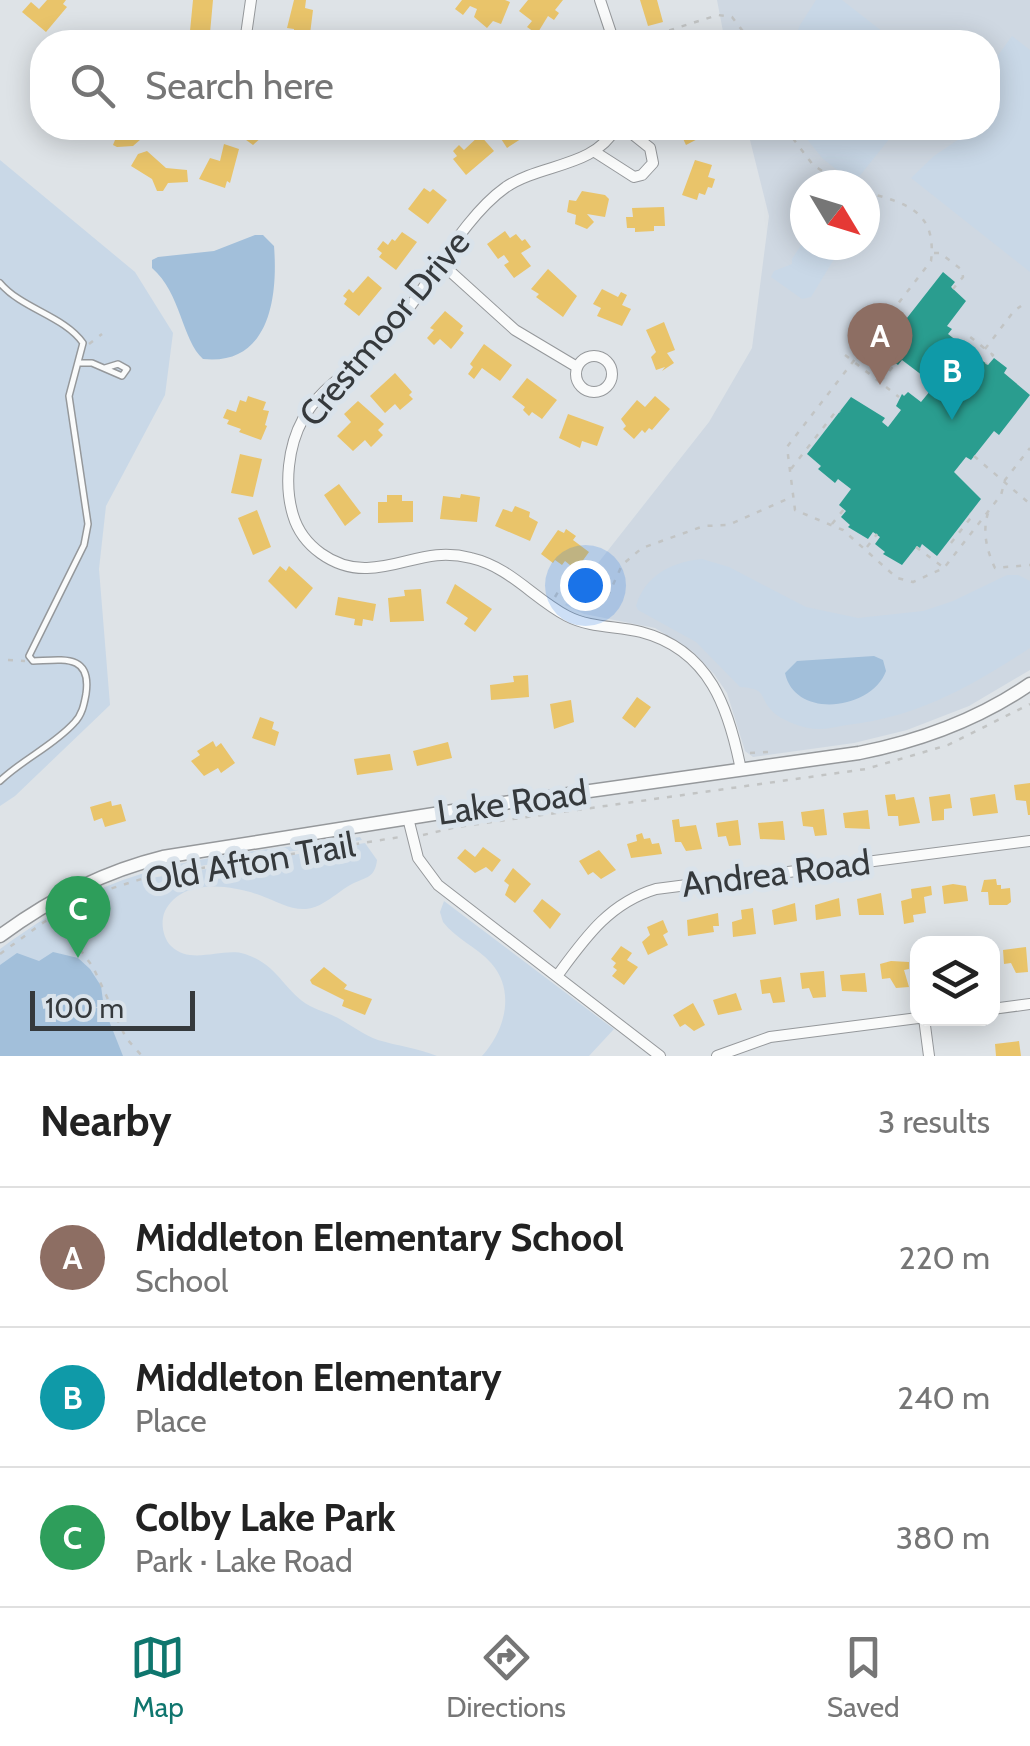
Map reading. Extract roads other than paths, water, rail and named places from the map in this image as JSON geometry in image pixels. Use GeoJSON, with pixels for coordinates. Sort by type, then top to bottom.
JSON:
{"type":"FeatureCollection","features":[{"type":"Feature","properties":{"kind":"street"},"geometry":{"type":"LineString","coordinates":[[246,30],[252,0]]}},
{"type":"Feature","properties":{"kind":"street"},"geometry":{"type":"LineString","coordinates":[[600,0],[610,30]]}},
{"type":"Feature","properties":{"kind":"street","name":"Crestmoor Drive"},"geometry":{"type":"LineString","coordinates":[[605,140],[594,152],[531,173],[502,190],[477,215],[386,337],[328,387],[300,422],[291,454],[291,508],[304,538],[330,559],[371,568],[434,554],[472,558],[504,571],[566,615],[659,638],[690,659],[712,683],[727,712],[741,770]]}},
{"type":"Feature","properties":{"kind":"street"},"geometry":{"type":"LineString","coordinates":[[594,152],[634,177],[653,164],[650,148],[640,140]]}},
{"type":"Feature","properties":{"kind":"street"},"geometry":{"type":"LineString","coordinates":[[442,264],[515,330],[577,367]]}},
{"type":"Feature","properties":{"kind":"street","name":"Lake Road"},"geometry":{"type":"LineString","coordinates":[[0,936],[67,892],[138,864],[183,853],[408,818],[859,754],[904,743],[968,718],[1030,684]]}},
{"type":"Feature","properties":{"kind":"street"},"geometry":{"type":"LineString","coordinates":[[408,818],[418,858],[433,880],[660,1056]]}},
{"type":"Feature","properties":{"kind":"street","name":"Andrea Road"},"geometry":{"type":"LineString","coordinates":[[556,976],[605,916],[652,890],[1030,842]]}},
{"type":"Feature","properties":{"kind":"street"},"geometry":{"type":"LineString","coordinates":[[1000,1008],[1030,1004]]}},
{"type":"Feature","properties":{"kind":"street"},"geometry":{"type":"LineString","coordinates":[[717,1056],[770,1037],[910,1019]]}},
{"type":"Feature","properties":{"kind":"street"},"geometry":{"type":"LineString","coordinates":[[923,1026],[929,1056]]}},
{"type":"Feature","properties":{"kind":"lane"},"geometry":{"type":"LineString","coordinates":[[0,283],[10,295],[80,337],[80,363],[69,396],[87,535],[47,625],[30,652],[31,659],[62,659],[84,669],[84,707],[74,724],[0,782]]}},
{"type":"Feature","properties":{"kind":"lane"},"geometry":{"type":"LineString","coordinates":[[80,363],[105,368]]}},
{"type":"Feature","properties":{"kind":"water"},"geometry":{"type":"Polygon","coordinates":[[[263,235],[274,246],[274,286],[265,324],[256,340],[243,351],[225,358],[203,359],[190,340],[169,290],[152,268],[152,260],[214,251],[263,235]]]}},
{"type":"Feature","properties":{"kind":"water"},"geometry":{"type":"Polygon","coordinates":[[[874,656],[883,660],[886,671],[878,684],[851,701],[818,703],[803,698],[792,688],[785,673],[797,661],[874,656]]]}},
{"type":"Feature","properties":{"kind":"water"},"geometry":{"type":"Polygon","coordinates":[[[53,952],[78,958],[90,969],[101,986],[104,1008],[123,1056],[0,1056],[0,965],[17,953],[39,961],[53,952]]]}},
{"type":"Feature","properties":{"kind":"place","name":"Middleton Elementary School"},"geometry":{"type":"Point","coordinates":[880,385]}},
{"type":"Feature","properties":{"kind":"place","name":"Middleton Elementary"},"geometry":{"type":"Point","coordinates":[952,420]}},
{"type":"Feature","properties":{"kind":"place","name":"Colby Lake Park"},"geometry":{"type":"Point","coordinates":[78,958]}}]}
